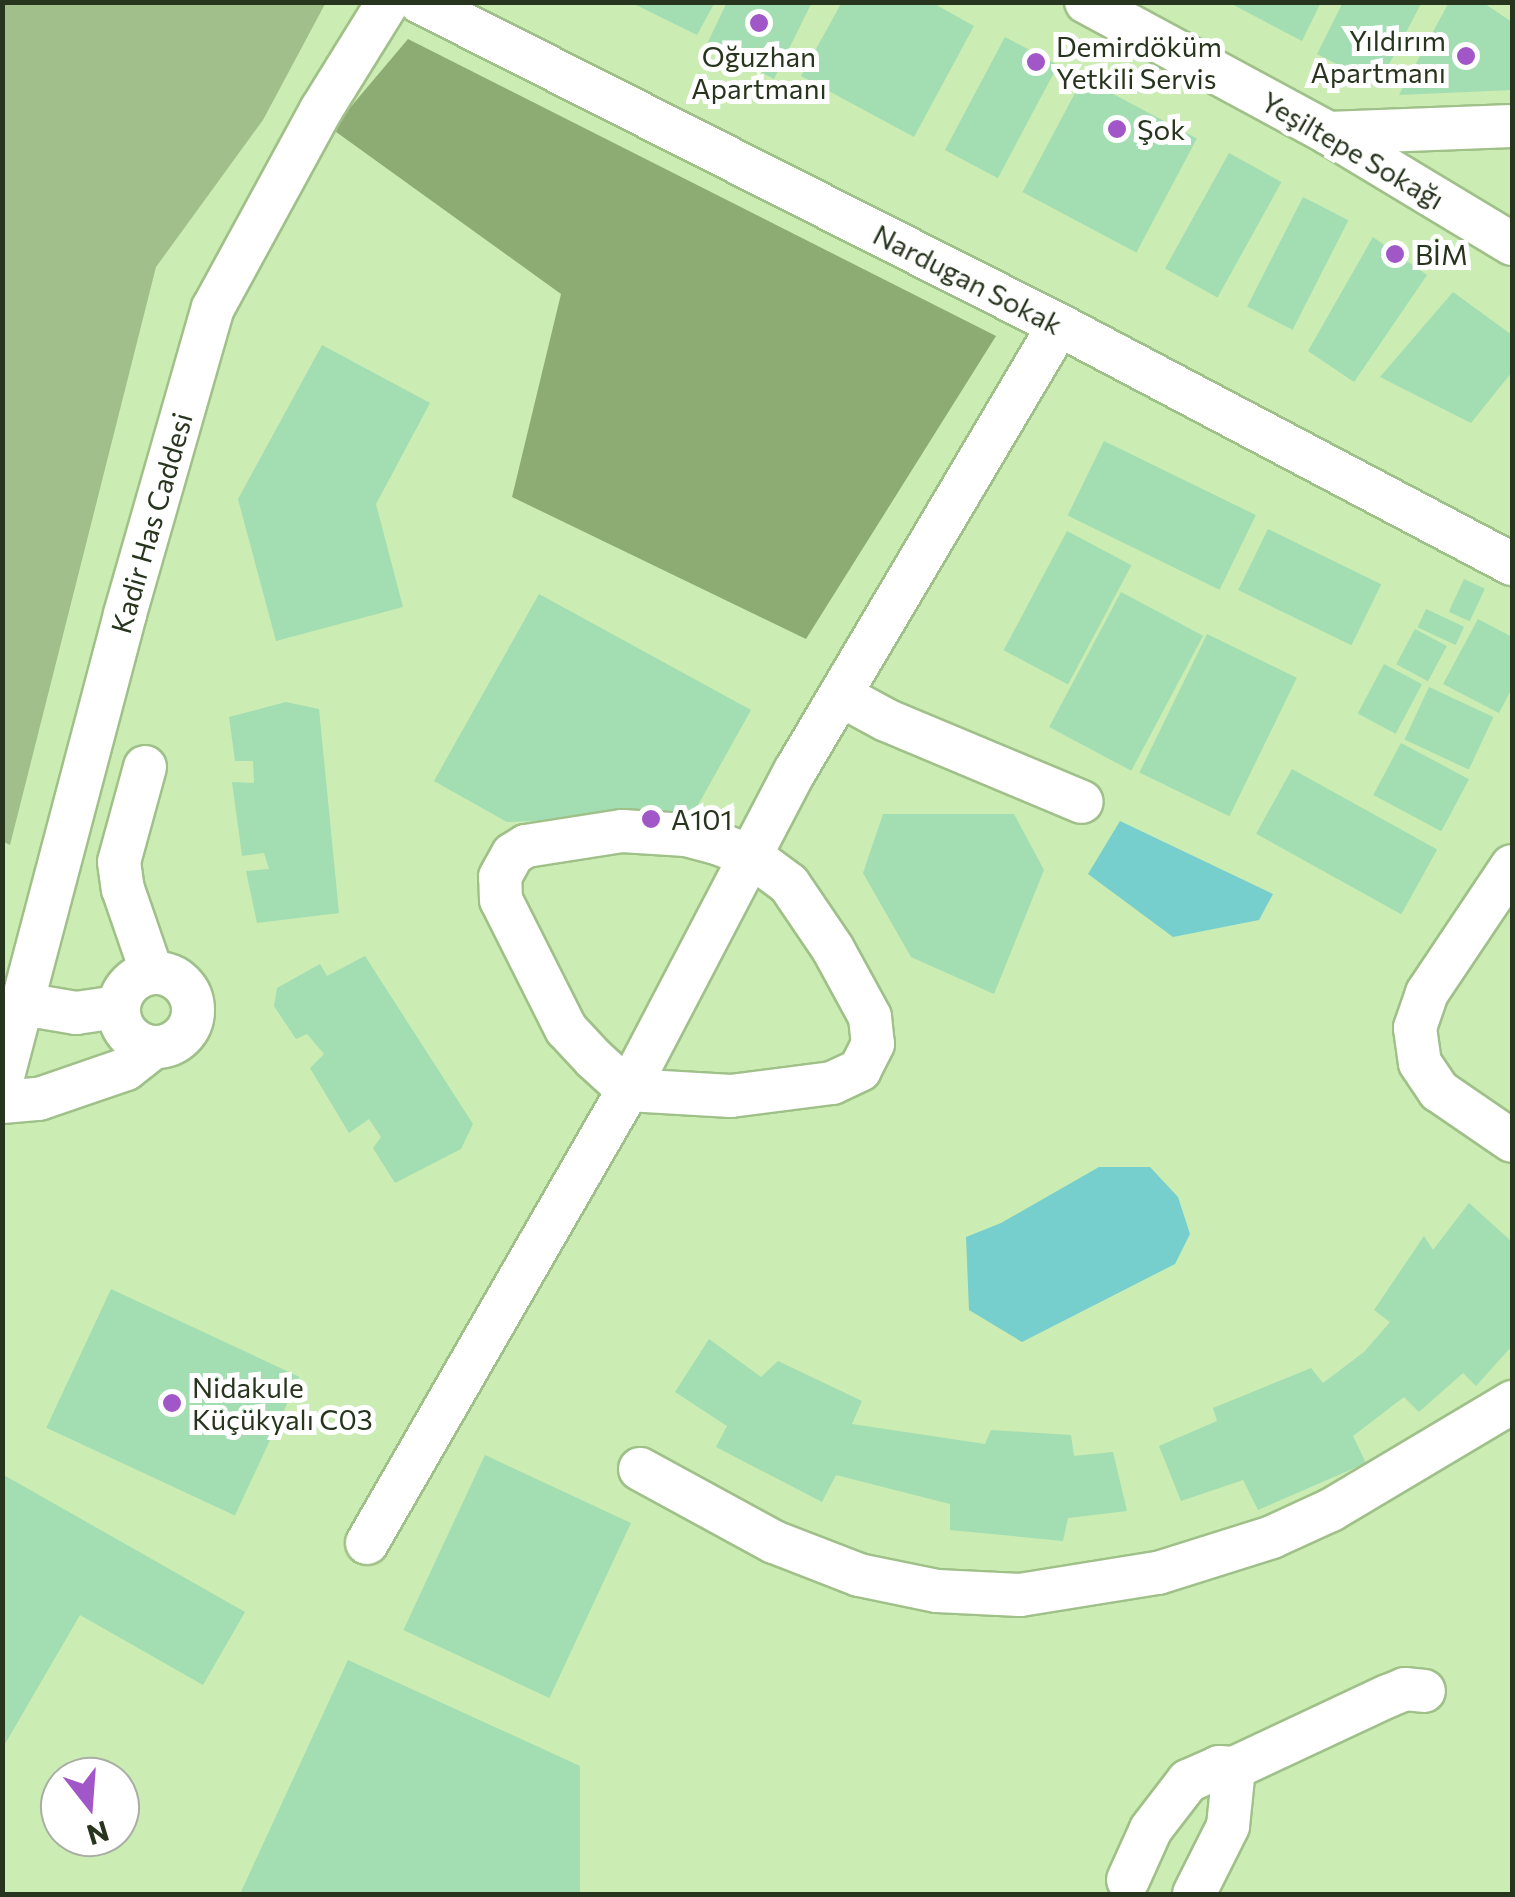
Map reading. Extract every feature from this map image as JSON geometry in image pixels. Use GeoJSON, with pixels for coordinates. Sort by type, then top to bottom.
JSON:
{"type":"FeatureCollection","features":[{"type":"Feature","properties":{"kind":"street","name":"Kadir Has Caddesi"},"geometry":{"type":"LineString","coordinates":[[2,1080],[125,614],[213,308],[322,110],[388,2]]}},
{"type":"Feature","properties":{"kind":"street","name":"Nardugan Sokak"},"geometry":{"type":"LineString","coordinates":[[420,2],[1059,325],[1512,564]]}},
{"type":"Feature","properties":{"kind":"street","name":"Yeşiltepe Sokağı"},"geometry":{"type":"LineString","coordinates":[[1086,2],[1328,133],[1512,244]]}},
{"type":"Feature","properties":{"kind":"street"},"geometry":{"type":"LineString","coordinates":[[1328,133],[1512,126]]}},
{"type":"Feature","properties":{"kind":"street"},"geometry":{"type":"LineString","coordinates":[[367,1543],[628,1090],[750,856],[840,695],[1059,325]]}},
{"type":"Feature","properties":{"kind":"street"},"geometry":{"type":"LineString","coordinates":[[840,695],[886,720],[1082,802]]}},
{"type":"Feature","properties":{"kind":"street"},"geometry":{"type":"LineString","coordinates":[[145,767],[119,862],[123,889],[152,972]]}},
{"type":"Feature","properties":{"kind":"street"},"geometry":{"type":"LineString","coordinates":[[622,831],[686,835],[750,856],[789,884],[833,948],[870,1017],[873,1044],[869,1057],[860,1070],[832,1083],[731,1096],[628,1090],[566,1029],[501,900],[504,866],[526,846],[622,831]]}},
{"type":"Feature","properties":{"kind":"street"},"geometry":{"type":"LineString","coordinates":[[1512,866],[1427,993],[1415,1028],[1420,1063],[1439,1092],[1512,1141]]}},
{"type":"Feature","properties":{"kind":"street"},"geometry":{"type":"LineString","coordinates":[[2,1102],[39,1099],[126,1069],[154,1048],[168,1046],[189,1028],[193,1002],[178,979],[152,972],[128,984],[118,1008],[128,1035],[154,1048]]}},
{"type":"Feature","properties":{"kind":"street"},"geometry":{"type":"LineString","coordinates":[[22,1004],[76,1013],[118,1008]]}},
{"type":"Feature","properties":{"kind":"street"},"geometry":{"type":"LineString","coordinates":[[640,1469],[774,1542],[859,1574],[937,1591],[1020,1595],[1158,1573],[1272,1537],[1331,1510],[1512,1402]]}},
{"type":"Feature","properties":{"kind":"street"},"geometry":{"type":"LineString","coordinates":[[1117,1887],[1170,1799],[1202,1773],[1234,1768],[1406,1689],[1424,1691]]}},
{"type":"Feature","properties":{"kind":"street"},"geometry":{"type":"LineString","coordinates":[[1194,1894],[1228,1826],[1234,1768]]}},
{"type":"Feature","properties":{"kind":"street"},"geometry":{"type":"LineString","coordinates":[[1117,1887],[1144,1876],[1168,1881],[1185,1894]]}},
{"type":"Feature","properties":{"kind":"green space"},"geometry":{"type":"Polygon","coordinates":[[[2,3],[325,4],[263,120],[156,267],[10,845],[2,841],[2,3]]]}},
{"type":"Feature","properties":{"kind":"green space"},"geometry":{"type":"Polygon","coordinates":[[[408,39],[996,336],[806,639],[512,497],[561,294],[332,129],[408,39]]]}},
{"type":"Feature","properties":{"kind":"water"},"geometry":{"type":"Polygon","coordinates":[[[1120,821],[1273,894],[1259,920],[1173,937],[1088,874],[1120,821]]]}},
{"type":"Feature","properties":{"kind":"water"},"geometry":{"type":"Polygon","coordinates":[[[1099,1167],[1150,1167],[1178,1197],[1190,1234],[1175,1264],[1022,1342],[969,1310],[966,1237],[1001,1223],[1099,1167]]]}},
{"type":"Feature","properties":{"kind":"building"},"geometry":{"type":"Polygon","coordinates":[[[630,2],[715,2],[697,35],[630,2]]]}},
{"type":"Feature","properties":{"kind":"building","name":"Oğuzhan Apartmanı"},"geometry":{"type":"Polygon","coordinates":[[[727,2],[812,2],[774,79],[707,44],[727,2]]]}},
{"type":"Feature","properties":{"kind":"building"},"geometry":{"type":"Polygon","coordinates":[[[842,2],[931,2],[974,26],[914,137],[801,76],[842,2]]]}},
{"type":"Feature","properties":{"kind":"building"},"geometry":{"type":"Polygon","coordinates":[[[1228,2],[1321,2],[1302,41],[1228,2]]]}},
{"type":"Feature","properties":{"kind":"building"},"geometry":{"type":"Polygon","coordinates":[[[1343,2],[1422,2],[1378,85],[1317,54],[1343,2]]]}},
{"type":"Feature","properties":{"kind":"building","name":"Yıldırım Apartmanı"},"geometry":{"type":"Polygon","coordinates":[[[1449,2],[1482,2],[1512,22],[1512,90],[1399,95],[1449,2]]]}},
{"type":"Feature","properties":{"kind":"building"},"geometry":{"type":"Polygon","coordinates":[[[1005,37],[1058,65],[998,178],[945,150],[1005,37]]]}},
{"type":"Feature","properties":{"kind":"building"},"geometry":{"type":"Polygon","coordinates":[[[1083,78],[1197,139],[1136,252],[1022,192],[1083,78]]]}},
{"type":"Feature","properties":{"kind":"building"},"geometry":{"type":"Polygon","coordinates":[[[1229,153],[1281,182],[1217,298],[1165,268],[1229,153]]]}},
{"type":"Feature","properties":{"kind":"building"},"geometry":{"type":"Polygon","coordinates":[[[1303,197],[1348,220],[1293,330],[1247,307],[1303,197]]]}},
{"type":"Feature","properties":{"kind":"building"},"geometry":{"type":"Polygon","coordinates":[[[1373,237],[1427,275],[1354,382],[1308,351],[1373,237]]]}},
{"type":"Feature","properties":{"kind":"building"},"geometry":{"type":"Polygon","coordinates":[[[1453,292],[1512,335],[1512,372],[1471,423],[1380,377],[1453,292]]]}},
{"type":"Feature","properties":{"kind":"building"},"geometry":{"type":"Polygon","coordinates":[[[322,345],[430,403],[376,504],[403,607],[276,641],[238,499],[322,345]]]}},
{"type":"Feature","properties":{"kind":"building"},"geometry":{"type":"Polygon","coordinates":[[[1104,441],[1256,515],[1220,590],[1068,516],[1104,441]]]}},
{"type":"Feature","properties":{"kind":"building"},"geometry":{"type":"Polygon","coordinates":[[[1268,529],[1381,584],[1351,645],[1238,590],[1268,529]]]}},
{"type":"Feature","properties":{"kind":"building"},"geometry":{"type":"Polygon","coordinates":[[[1067,531],[1131,565],[1068,684],[1004,650],[1067,531]]]}},
{"type":"Feature","properties":{"kind":"building"},"geometry":{"type":"Polygon","coordinates":[[[1464,579],[1485,589],[1470,621],[1449,612],[1464,579]]]}},
{"type":"Feature","properties":{"kind":"building"},"geometry":{"type":"Polygon","coordinates":[[[1121,592],[1203,636],[1131,771],[1049,727],[1121,592]]]}},
{"type":"Feature","properties":{"kind":"building"},"geometry":{"type":"Polygon","coordinates":[[[539,594],[751,710],[693,814],[507,822],[434,781],[539,594]]]}},
{"type":"Feature","properties":{"kind":"building"},"geometry":{"type":"Polygon","coordinates":[[[1426,609],[1464,627],[1456,645],[1418,627],[1426,609]]]}},
{"type":"Feature","properties":{"kind":"building"},"geometry":{"type":"Polygon","coordinates":[[[1478,619],[1512,637],[1512,688],[1499,713],[1443,684],[1478,619]]]}},
{"type":"Feature","properties":{"kind":"building"},"geometry":{"type":"Polygon","coordinates":[[[1415,629],[1447,646],[1428,681],[1396,664],[1415,629]]]}},
{"type":"Feature","properties":{"kind":"building"},"geometry":{"type":"Polygon","coordinates":[[[1207,634],[1297,678],[1229,816],[1139,772],[1207,634]]]}},
{"type":"Feature","properties":{"kind":"building"},"geometry":{"type":"Polygon","coordinates":[[[1384,664],[1422,684],[1396,734],[1358,713],[1384,664]]]}},
{"type":"Feature","properties":{"kind":"building"},"geometry":{"type":"Polygon","coordinates":[[[1429,687],[1493,717],[1469,770],[1404,740],[1429,687]]]}},
{"type":"Feature","properties":{"kind":"building"},"geometry":{"type":"Polygon","coordinates":[[[286,702],[319,709],[339,913],[257,923],[246,871],[269,869],[264,853],[242,856],[232,782],[254,783],[253,761],[235,761],[229,717],[286,702]]]}},
{"type":"Feature","properties":{"kind":"building"},"geometry":{"type":"Polygon","coordinates":[[[1401,743],[1469,779],[1441,831],[1373,795],[1401,743]]]}},
{"type":"Feature","properties":{"kind":"building"},"geometry":{"type":"Polygon","coordinates":[[[1292,769],[1437,849],[1401,914],[1256,834],[1292,769]]]}},
{"type":"Feature","properties":{"kind":"building"},"geometry":{"type":"Polygon","coordinates":[[[883,814],[1014,814],[1044,870],[994,994],[911,957],[863,873],[883,814]]]}},
{"type":"Feature","properties":{"kind":"building"},"geometry":{"type":"Polygon","coordinates":[[[365,956],[473,1124],[461,1149],[395,1183],[373,1148],[381,1137],[369,1119],[349,1133],[310,1068],[324,1054],[307,1034],[296,1039],[274,1006],[277,988],[320,964],[327,976],[365,956]]]}},
{"type":"Feature","properties":{"kind":"building"},"geometry":{"type":"Polygon","coordinates":[[[1469,1203],[1512,1242],[1512,1346],[1476,1386],[1463,1373],[1419,1412],[1404,1397],[1353,1436],[1366,1463],[1258,1510],[1243,1480],[1181,1501],[1159,1446],[1217,1421],[1213,1408],[1311,1368],[1323,1383],[1364,1352],[1390,1322],[1374,1310],[1424,1236],[1433,1250],[1469,1203]]]}},
{"type":"Feature","properties":{"kind":"building","name":"Nidakule Küçükyalı C03"},"geometry":{"type":"Polygon","coordinates":[[[111,1289],[300,1377],[235,1516],[46,1428],[111,1289]]]}},
{"type":"Feature","properties":{"kind":"building"},"geometry":{"type":"Polygon","coordinates":[[[709,1339],[761,1377],[778,1361],[862,1401],[852,1424],[985,1444],[991,1430],[1071,1435],[1074,1456],[1113,1452],[1127,1511],[1068,1518],[1063,1541],[950,1530],[950,1504],[836,1475],[822,1502],[716,1447],[727,1426],[675,1392],[709,1339]]]}},
{"type":"Feature","properties":{"kind":"building"},"geometry":{"type":"Polygon","coordinates":[[[485,1455],[631,1523],[549,1698],[403,1630],[485,1455]]]}},
{"type":"Feature","properties":{"kind":"building"},"geometry":{"type":"Polygon","coordinates":[[[2,1474],[245,1612],[203,1685],[80,1615],[2,1749],[2,1474]]]}},
{"type":"Feature","properties":{"kind":"building"},"geometry":{"type":"Polygon","coordinates":[[[348,1660],[580,1766],[580,1894],[240,1894],[348,1660]]]}},
{"type":"Feature","properties":{"kind":"place","name":"Oğuzhan Apartmanı"},"geometry":{"type":"Point","coordinates":[759,23]}},
{"type":"Feature","properties":{"kind":"place","name":"Yıldırım Apartmanı"},"geometry":{"type":"Point","coordinates":[1466,56]}},
{"type":"Feature","properties":{"kind":"place","name":"Demirdöküm Yetkili Servis"},"geometry":{"type":"Point","coordinates":[1036,62]}},
{"type":"Feature","properties":{"kind":"place","name":"Şok"},"geometry":{"type":"Point","coordinates":[1117,129]}},
{"type":"Feature","properties":{"kind":"place","name":"BİM"},"geometry":{"type":"Point","coordinates":[1395,254]}},
{"type":"Feature","properties":{"kind":"place","name":"A101"},"geometry":{"type":"Point","coordinates":[651,819]}},
{"type":"Feature","properties":{"kind":"place","name":"Nidakule Küçükyalı C03"},"geometry":{"type":"Point","coordinates":[172,1403]}}]}
